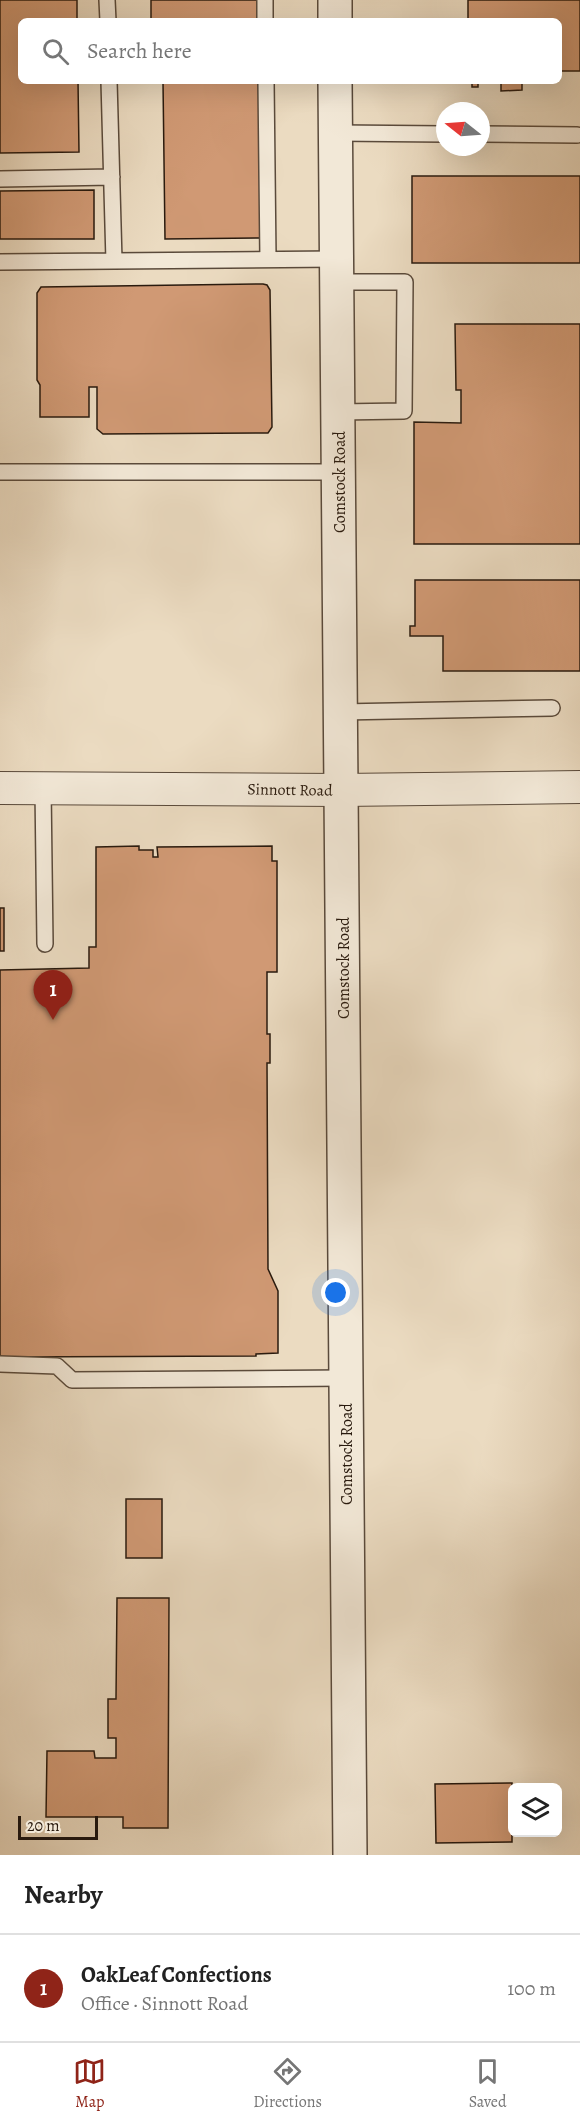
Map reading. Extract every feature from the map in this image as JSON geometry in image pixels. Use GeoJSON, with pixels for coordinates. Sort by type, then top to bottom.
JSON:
{"type":"FeatureCollection","features":[{"type":"Feature","properties":{"kind":"street"},"geometry":{"type":"LineString","coordinates":[[335,0],[335,18]]}},
{"type":"Feature","properties":{"kind":"street","name":"Comstock Road"},"geometry":{"type":"LineString","coordinates":[[336,84],[350,1855]]}},
{"type":"Feature","properties":{"kind":"street","name":"Sinnott Road"},"geometry":{"type":"LineString","coordinates":[[0,788],[341,790],[580,787]]}},
{"type":"Feature","properties":{"kind":"lane"},"geometry":{"type":"LineString","coordinates":[[107,0],[108,18]]}},
{"type":"Feature","properties":{"kind":"lane"},"geometry":{"type":"LineString","coordinates":[[265,0],[265,18]]}},
{"type":"Feature","properties":{"kind":"lane"},"geometry":{"type":"LineString","coordinates":[[109,84],[114,261]]}},
{"type":"Feature","properties":{"kind":"lane"},"geometry":{"type":"LineString","coordinates":[[266,84],[268,260]]}},
{"type":"Feature","properties":{"kind":"lane"},"geometry":{"type":"LineString","coordinates":[[336,133],[436,134]]}},
{"type":"Feature","properties":{"kind":"lane"},"geometry":{"type":"LineString","coordinates":[[490,134],[576,135]]}},
{"type":"Feature","properties":{"kind":"lane"},"geometry":{"type":"LineString","coordinates":[[0,179],[112,177]]}},
{"type":"Feature","properties":{"kind":"lane"},"geometry":{"type":"LineString","coordinates":[[0,262],[268,260],[405,282],[404,411],[339,411]]}},
{"type":"Feature","properties":{"kind":"lane"},"geometry":{"type":"LineString","coordinates":[[0,472],[339,472]]}},
{"type":"Feature","properties":{"kind":"lane"},"geometry":{"type":"LineString","coordinates":[[340,712],[552,708]]}},
{"type":"Feature","properties":{"kind":"lane"},"geometry":{"type":"LineString","coordinates":[[43,788],[45,944]]}},
{"type":"Feature","properties":{"kind":"lane"},"geometry":{"type":"LineString","coordinates":[[0,1364],[57,1366],[72,1380],[346,1377]]}},
{"type":"Feature","properties":{"kind":"building"},"geometry":{"type":"Polygon","coordinates":[[[0,0],[77,0],[77,18],[18,18],[18,84],[78,84],[79,152],[0,153],[0,0]]]}},
{"type":"Feature","properties":{"kind":"building"},"geometry":{"type":"Polygon","coordinates":[[[151,0],[260,0],[260,18],[151,18],[151,0]]]}},
{"type":"Feature","properties":{"kind":"building"},"geometry":{"type":"Polygon","coordinates":[[[468,0],[580,0],[580,71],[562,71],[562,18],[468,18],[468,0]]]}},
{"type":"Feature","properties":{"kind":"building"},"geometry":{"type":"Polygon","coordinates":[[[163,84],[262,84],[263,238],[165,239],[163,84]]]}},
{"type":"Feature","properties":{"kind":"building"},"geometry":{"type":"Polygon","coordinates":[[[501,84],[522,84],[522,90],[501,91],[501,84]]]}},
{"type":"Feature","properties":{"kind":"building"},"geometry":{"type":"Polygon","coordinates":[[[412,176],[580,176],[580,263],[412,263],[412,176]]]}},
{"type":"Feature","properties":{"kind":"building"},"geometry":{"type":"Polygon","coordinates":[[[94,190],[94,239],[0,239],[0,191],[94,190]]]}},
{"type":"Feature","properties":{"kind":"building"},"geometry":{"type":"Polygon","coordinates":[[[267,285],[270,290],[272,427],[268,433],[103,434],[97,429],[97,387],[89,387],[89,417],[40,417],[40,385],[37,380],[37,293],[41,287],[267,285]]]}},
{"type":"Feature","properties":{"kind":"building"},"geometry":{"type":"Polygon","coordinates":[[[455,324],[580,324],[580,544],[414,544],[414,422],[461,423],[461,390],[456,390],[455,324]]]}},
{"type":"Feature","properties":{"kind":"building"},"geometry":{"type":"Polygon","coordinates":[[[415,580],[580,580],[580,671],[443,671],[443,636],[410,636],[410,626],[415,626],[415,580]]]}},
{"type":"Feature","properties":{"kind":"building"},"geometry":{"type":"Polygon","coordinates":[[[139,846],[139,850],[153,850],[153,857],[158,857],[157,847],[272,846],[272,861],[277,861],[277,972],[267,972],[267,1034],[270,1034],[270,1063],[267,1063],[268,1269],[278,1291],[278,1353],[256,1354],[256,1356],[0,1357],[0,970],[89,968],[89,947],[96,947],[96,847],[139,846]]]}},
{"type":"Feature","properties":{"kind":"building"},"geometry":{"type":"Polygon","coordinates":[[[0,908],[4,908],[4,951],[0,951],[0,908]]]}},
{"type":"Feature","properties":{"kind":"building"},"geometry":{"type":"Polygon","coordinates":[[[126,1499],[162,1499],[162,1558],[126,1558],[126,1499]]]}},
{"type":"Feature","properties":{"kind":"building"},"geometry":{"type":"Polygon","coordinates":[[[117,1598],[169,1598],[168,1828],[123,1828],[123,1817],[46,1817],[47,1751],[94,1751],[95,1758],[116,1758],[116,1738],[108,1738],[108,1699],[116,1699],[117,1598]]]}},
{"type":"Feature","properties":{"kind":"building"},"geometry":{"type":"Polygon","coordinates":[[[508,1783],[508,1837],[512,1837],[512,1842],[436,1843],[435,1784],[508,1783]]]}},
{"type":"Feature","properties":{"kind":"place","name":"OakLeaf Confections"},"geometry":{"type":"Point","coordinates":[53,1020]}}]}
